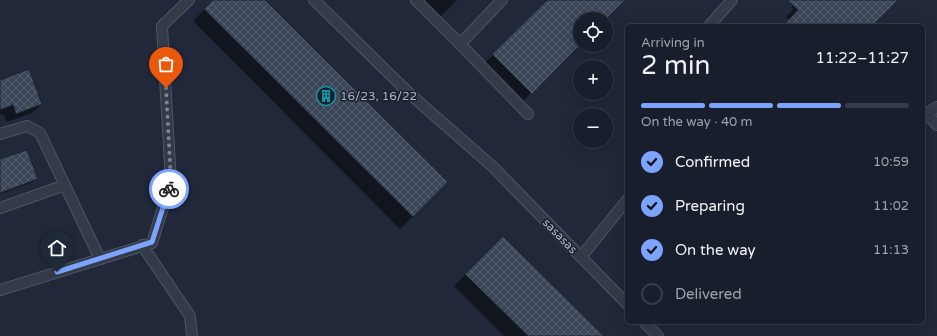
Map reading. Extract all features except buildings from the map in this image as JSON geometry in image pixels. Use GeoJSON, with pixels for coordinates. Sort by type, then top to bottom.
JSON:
{"type":"FeatureCollection","features":[{"type":"Feature","properties":{"kind":"lane"},"geometry":{"type":"LineString","coordinates":[[0,290],[152,242],[171,182],[162,26],[189,0]]}},
{"type":"Feature","properties":{"kind":"lane","name":"sasasas"},"geometry":{"type":"LineString","coordinates":[[314,0],[412,95],[493,167],[625,302]]}},
{"type":"Feature","properties":{"kind":"lane"},"geometry":{"type":"LineString","coordinates":[[416,0],[528,114]]}},
{"type":"Feature","properties":{"kind":"lane"},"geometry":{"type":"LineString","coordinates":[[460,44],[502,0]]}},
{"type":"Feature","properties":{"kind":"lane"},"geometry":{"type":"LineString","coordinates":[[712,24],[732,0]]}},
{"type":"Feature","properties":{"kind":"lane"},"geometry":{"type":"LineString","coordinates":[[937,106],[925,115],[937,125]]}},
{"type":"Feature","properties":{"kind":"lane"},"geometry":{"type":"LineString","coordinates":[[0,134],[27,126],[40,133],[100,259]]}},
{"type":"Feature","properties":{"kind":"lane"},"geometry":{"type":"LineString","coordinates":[[0,208],[65,185]]}},
{"type":"Feature","properties":{"kind":"lane"},"geometry":{"type":"LineString","coordinates":[[580,257],[625,202]]}},
{"type":"Feature","properties":{"kind":"lane"},"geometry":{"type":"LineString","coordinates":[[142,245],[190,316],[192,336]]}},
{"type":"Feature","properties":{"kind":"lane"},"geometry":{"type":"LineString","coordinates":[[646,324],[658,336]]}},
{"type":"Feature","properties":{"kind":"way so far"},"geometry":{"type":"LineString","coordinates":[[166,88],[171,182],[169,189]]}},
{"type":"Feature","properties":{"kind":"place","name":"16/23, 16/22"},"geometry":{"type":"Point","coordinates":[326,96]}},
{"type":"Feature","properties":{"kind":"route"},"geometry":{"type":"LineString","coordinates":[[57,272],[152,242],[169,189]]}}]}
